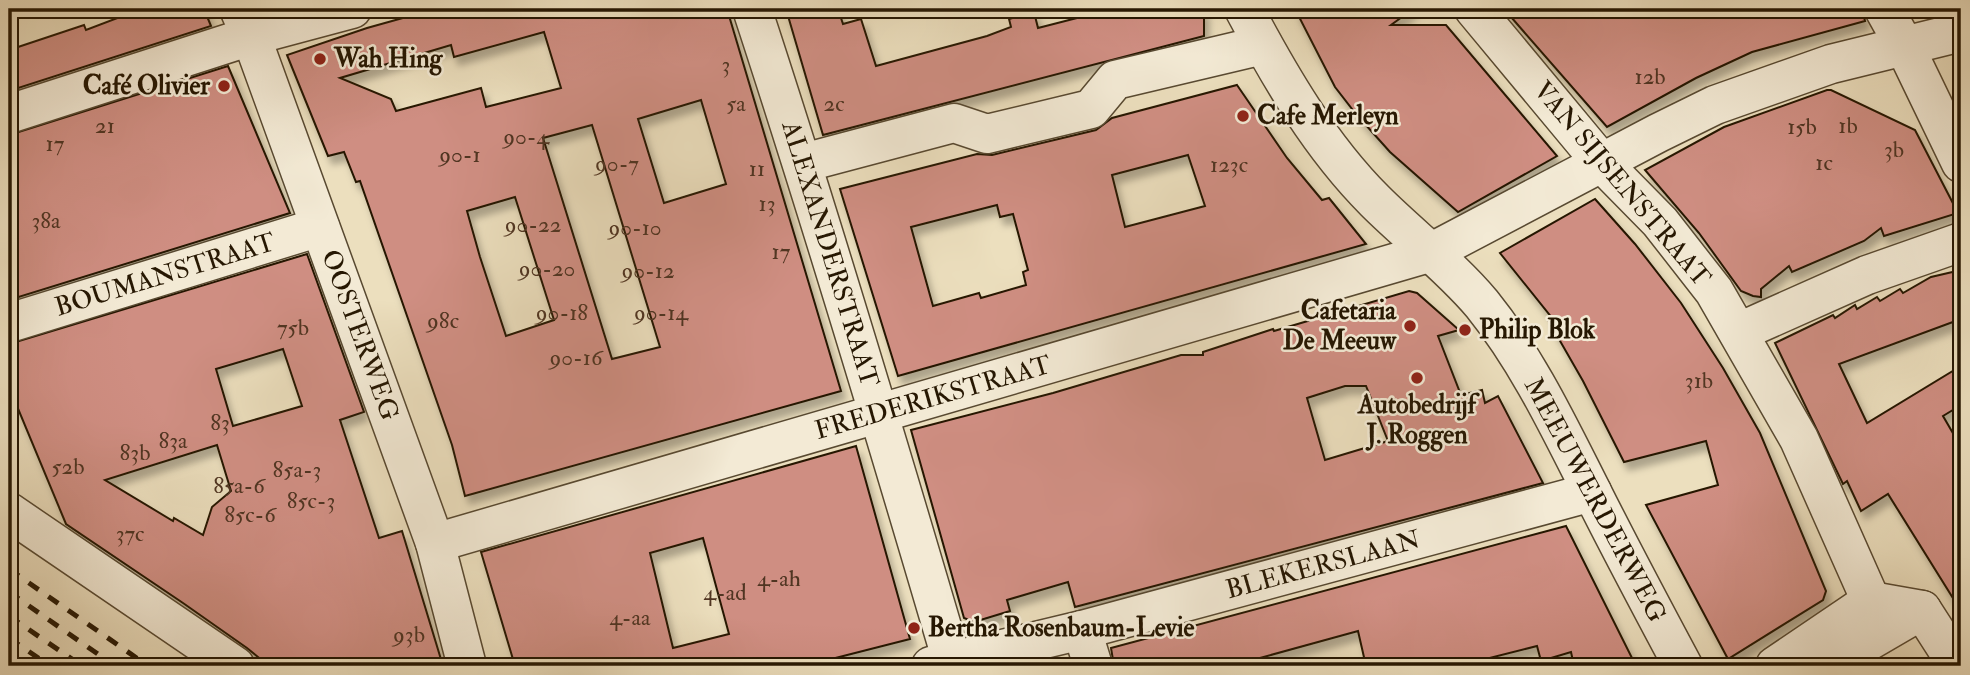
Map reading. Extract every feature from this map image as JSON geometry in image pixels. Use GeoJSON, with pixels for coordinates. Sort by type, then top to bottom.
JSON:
{"type":"FeatureCollection","features":[{"type":"Feature","properties":{"kind":"street"},"geometry":{"type":"LineString","coordinates":[[9,114],[245,22],[352,9]]}},
{"type":"Feature","properties":{"kind":"street","name":"ALEXANDERSTRAAT"},"geometry":{"type":"LineString","coordinates":[[752,9],[803,163],[880,414],[941,664]]}},
{"type":"Feature","properties":{"kind":"street","name":"MEEUWERDERWEG"},"geometry":{"type":"LineString","coordinates":[[1244,9],[1316,131],[1347,171],[1373,200],[1432,252],[1482,304],[1508,342],[1564,435],[1683,666]]}},
{"type":"Feature","properties":{"kind":"street","name":"VAN SIJSENSTRAAT"},"geometry":{"type":"LineString","coordinates":[[1474,9],[1602,163],[1686,253],[1739,332],[1799,439],[1871,601]]}},
{"type":"Feature","properties":{"kind":"street"},"geometry":{"type":"LineString","coordinates":[[1884,9],[1961,163]]}},
{"type":"Feature","properties":{"kind":"street","name":"OOSTERWEG"},"geometry":{"type":"LineString","coordinates":[[245,22],[435,543],[467,666]]}},
{"type":"Feature","properties":{"kind":"street","name":"FREDERIKSTRAAT"},"geometry":{"type":"LineString","coordinates":[[435,543],[1432,252],[1658,133],[1716,106],[1831,64],[1961,32]]}},
{"type":"Feature","properties":{"kind":"street"},"geometry":{"type":"LineString","coordinates":[[803,163],[954,123],[987,134],[1091,109],[1115,80],[1263,45]]}},
{"type":"Feature","properties":{"kind":"street","name":"BOUMANSTRAAT"},"geometry":{"type":"LineString","coordinates":[[9,323],[320,228]]}},
{"type":"Feature","properties":{"kind":"street"},"geometry":{"type":"LineString","coordinates":[[1739,332],[1867,275],[1961,242]]}},
{"type":"Feature","properties":{"kind":"street","name":"BLEKERSLAAN"},"geometry":{"type":"LineString","coordinates":[[941,664],[1082,630],[1592,492]]}},
{"type":"Feature","properties":{"kind":"street"},"geometry":{"type":"LineString","coordinates":[[9,512],[214,649],[235,666]]}},
{"type":"Feature","properties":{"kind":"street"},"geometry":{"type":"LineString","coordinates":[[1775,666],[1871,601],[1922,610],[1958,666]]}},
{"type":"Feature","properties":{"kind":"street"},"geometry":{"type":"LineString","coordinates":[[1826,666],[1922,610]]}},
{"type":"Feature","properties":{"kind":"street"},"geometry":{"type":"LineString","coordinates":[[1082,630],[1093,666]]}},
{"type":"Feature","properties":{"kind":"building"},"geometry":{"type":"Polygon","coordinates":[[[141,9],[204,9],[211,26],[9,91],[9,50],[84,25],[86,30],[141,9]]]}},
{"type":"Feature","properties":{"kind":"building"},"geometry":{"type":"Polygon","coordinates":[[[435,9],[727,9],[841,391],[465,496],[452,445],[360,181],[356,182],[344,152],[328,156],[287,55],[435,9]],[[544,32],[454,57],[451,45],[340,78],[391,99],[396,111],[481,88],[486,107],[561,88],[544,32]],[[701,100],[638,119],[664,203],[726,184],[701,100]],[[592,125],[543,138],[612,359],[660,347],[592,125]],[[515,197],[467,211],[506,336],[554,320],[515,197]]]}},
{"type":"Feature","properties":{"kind":"building"},"geometry":{"type":"Polygon","coordinates":[[[786,9],[838,9],[843,24],[861,19],[876,66],[987,36],[1011,27],[1009,19],[1034,12],[1038,28],[1112,9],[1204,9],[1204,36],[823,135],[786,9]]]}},
{"type":"Feature","properties":{"kind":"building"},"geometry":{"type":"Polygon","coordinates":[[[1295,9],[1413,9],[1391,25],[1446,25],[1557,156],[1458,212],[1390,152],[1356,114],[1335,87],[1295,9]]]}},
{"type":"Feature","properties":{"kind":"building"},"geometry":{"type":"Polygon","coordinates":[[[1504,9],[1862,9],[1865,21],[1752,52],[1696,78],[1607,127],[1504,9]]]}},
{"type":"Feature","properties":{"kind":"building"},"geometry":{"type":"Polygon","coordinates":[[[228,66],[290,213],[9,300],[9,135],[228,66]]]}},
{"type":"Feature","properties":{"kind":"building"},"geometry":{"type":"Polygon","coordinates":[[[1237,85],[1287,158],[1322,200],[1329,198],[1366,244],[898,376],[840,189],[977,154],[992,155],[1096,130],[1112,118],[1237,85]],[[1188,155],[1112,175],[1125,227],[1205,206],[1188,155]],[[997,205],[911,227],[933,306],[979,293],[981,298],[1026,285],[1023,272],[1028,270],[1013,214],[1000,217],[997,205]]]}},
{"type":"Feature","properties":{"kind":"building"},"geometry":{"type":"Polygon","coordinates":[[[1827,90],[1915,130],[1958,213],[1884,236],[1881,228],[1864,241],[1792,272],[1789,266],[1761,289],[1761,297],[1753,296],[1741,291],[1699,233],[1645,170],[1724,127],[1827,90]]]}},
{"type":"Feature","properties":{"kind":"building"},"geometry":{"type":"Polygon","coordinates":[[[1595,199],[1635,244],[1681,303],[1723,368],[1760,433],[1826,591],[1823,600],[1728,659],[1646,505],[1718,485],[1706,441],[1624,462],[1548,320],[1552,318],[1500,253],[1595,199]]]}},
{"type":"Feature","properties":{"kind":"building"},"geometry":{"type":"Polygon","coordinates":[[[307,254],[364,412],[340,420],[379,538],[402,531],[443,666],[269,666],[183,603],[66,524],[9,387],[9,344],[307,254]],[[283,349],[216,369],[233,426],[302,406],[283,349]],[[217,445],[105,480],[173,521],[174,518],[203,535],[212,507],[231,491],[217,445]]]}},
{"type":"Feature","properties":{"kind":"building"},"geometry":{"type":"Polygon","coordinates":[[[1961,270],[1961,319],[1839,364],[1867,423],[1961,366],[1961,405],[1943,416],[1961,447],[1961,611],[1888,494],[1861,511],[1847,481],[1843,484],[1775,343],[1833,315],[1835,318],[1855,305],[1857,309],[1877,297],[1880,301],[1900,289],[1903,293],[1931,277],[1961,270]]]}},
{"type":"Feature","properties":{"kind":"building"},"geometry":{"type":"Polygon","coordinates":[[[1409,291],[1417,293],[1459,330],[1438,336],[1461,395],[1482,390],[1485,403],[1498,396],[1543,483],[1075,607],[1068,582],[1007,600],[1010,611],[974,622],[964,618],[911,430],[1053,393],[1181,355],[1203,355],[1203,352],[1273,329],[1274,331],[1409,291]],[[1345,386],[1307,398],[1325,460],[1388,441],[1366,386],[1345,386]]]}},
{"type":"Feature","properties":{"kind":"building"},"geometry":{"type":"Polygon","coordinates":[[[856,446],[910,639],[804,666],[515,666],[481,552],[856,446]],[[703,538],[650,553],[673,648],[729,634],[703,538]]]}},
{"type":"Feature","properties":{"kind":"building"},"geometry":{"type":"Polygon","coordinates":[[[1566,526],[1636,666],[1574,666],[1571,652],[1541,661],[1537,646],[1458,666],[1366,666],[1358,631],[1249,661],[1251,666],[1114,666],[1111,648],[1566,526]]]}},
{"type":"Feature","properties":{"kind":"railway"},"geometry":{"type":"LineString","coordinates":[[9,569],[148,666]]}},
{"type":"Feature","properties":{"kind":"railway"},"geometry":{"type":"LineString","coordinates":[[9,592],[115,666]]}},
{"type":"Feature","properties":{"kind":"railway"},"geometry":{"type":"LineString","coordinates":[[9,616],[82,666]]}},
{"type":"Feature","properties":{"kind":"railway"},"geometry":{"type":"LineString","coordinates":[[9,638],[50,666]]}},
{"type":"Feature","properties":{"kind":"place","name":"Wah Hing"},"geometry":{"type":"Point","coordinates":[320,59]}},
{"type":"Feature","properties":{"kind":"place","name":"Café Olivier"},"geometry":{"type":"Point","coordinates":[224,86]}},
{"type":"Feature","properties":{"kind":"place","name":"Cafe Merleyn"},"geometry":{"type":"Point","coordinates":[1243,116]}},
{"type":"Feature","properties":{"kind":"place","name":"Cafetaria De Meeuw"},"geometry":{"type":"Point","coordinates":[1410,326]}},
{"type":"Feature","properties":{"kind":"place","name":"Philip Blok"},"geometry":{"type":"Point","coordinates":[1465,330]}},
{"type":"Feature","properties":{"kind":"place","name":"Autobedrijf J. Roggen"},"geometry":{"type":"Point","coordinates":[1417,378]}},
{"type":"Feature","properties":{"kind":"place","name":"Bertha Rosenbaum-Levie"},"geometry":{"type":"Point","coordinates":[914,628]}}]}
